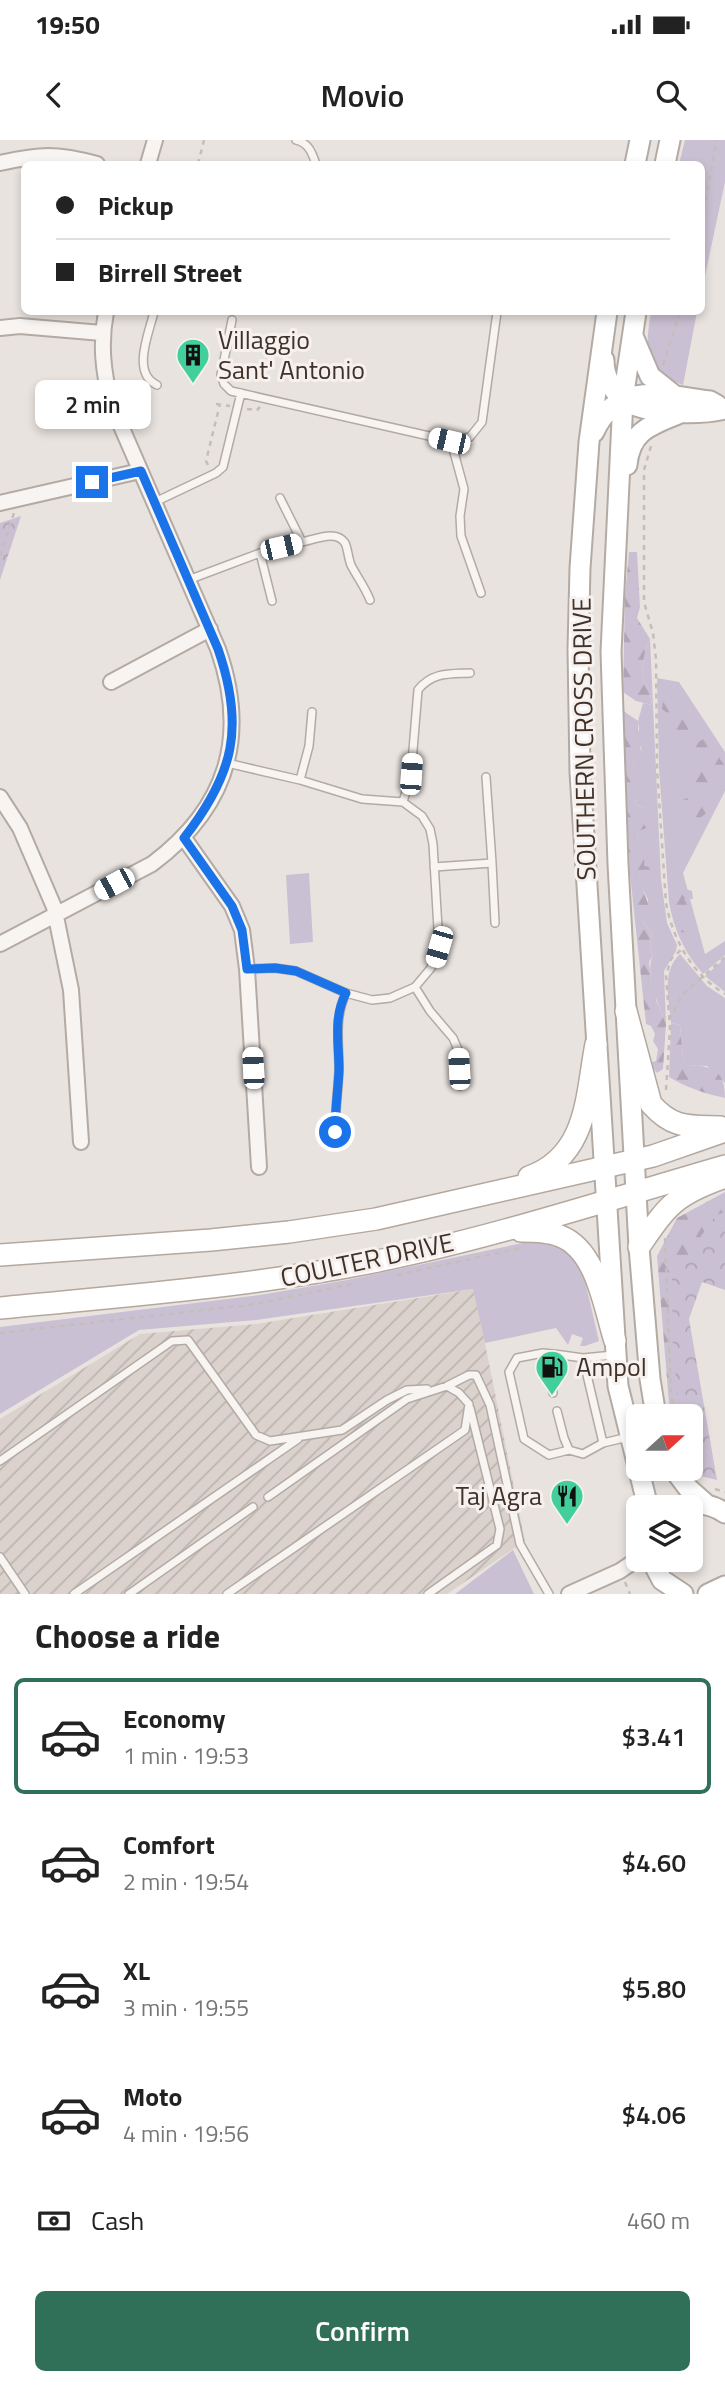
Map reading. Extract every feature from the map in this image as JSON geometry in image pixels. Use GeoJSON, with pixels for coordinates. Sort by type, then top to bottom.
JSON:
{"type":"FeatureCollection","features":[{"type":"Feature","properties":{"kind":"main road"},"geometry":{"type":"LineString","coordinates":[[636,161],[640,140]]}},
{"type":"Feature","properties":{"kind":"main road"},"geometry":{"type":"LineString","coordinates":[[666,161],[670,140]]}},
{"type":"Feature","properties":{"kind":"main road","name":"SOUTHERN CROSS DRIVE"},"geometry":{"type":"LineString","coordinates":[[607,315],[589,442],[580,568],[580,772],[615,1348],[618,1386],[626,1408]]}},
{"type":"Feature","properties":{"kind":"main road","name":"SOUTHERN CROSS DRIVE"},"geometry":{"type":"LineString","coordinates":[[635,315],[623,399],[611,652],[618,864],[639,1247],[654,1404]]}},
{"type":"Feature","properties":{"kind":"main road"},"geometry":{"type":"LineString","coordinates":[[604,333],[604,369],[610,385],[623,399]]}},
{"type":"Feature","properties":{"kind":"main road"},"geometry":{"type":"LineString","coordinates":[[632,335],[650,376],[679,404]]}},
{"type":"Feature","properties":{"kind":"main road"},"geometry":{"type":"LineString","coordinates":[[589,442],[607,409],[623,399],[642,393],[709,413],[725,409]]}},
{"type":"Feature","properties":{"kind":"main road"},"geometry":{"type":"LineString","coordinates":[[616,527],[628,457],[635,440],[645,427],[679,404]]}},
{"type":"Feature","properties":{"kind":"main road"},"geometry":{"type":"LineString","coordinates":[[586,867],[618,864]]}},
{"type":"Feature","properties":{"kind":"main road"},"geometry":{"type":"LineString","coordinates":[[626,1011],[651,1104],[661,1115],[684,1126],[725,1129]]}},
{"type":"Feature","properties":{"kind":"main road"},"geometry":{"type":"LineString","coordinates":[[465,1200],[542,1172],[564,1157],[576,1139],[596,1044]]}},
{"type":"Feature","properties":{"kind":"main road","name":"COULTER DRIVE"},"geometry":{"type":"LineString","coordinates":[[0,1255],[131,1247],[289,1232],[376,1219],[635,1160],[725,1129]]}},
{"type":"Feature","properties":{"kind":"main road","name":"COULTER DRIVE"},"geometry":{"type":"LineString","coordinates":[[0,1308],[213,1288],[369,1263],[502,1231],[725,1166]]}},
{"type":"Feature","properties":{"kind":"main road"},"geometry":{"type":"LineString","coordinates":[[639,1247],[672,1202],[700,1186],[725,1177]]}},
{"type":"Feature","properties":{"kind":"main road"},"geometry":{"type":"LineString","coordinates":[[502,1231],[542,1231],[575,1244],[592,1269],[615,1348]]}},
{"type":"Feature","properties":{"kind":"main road"},"geometry":{"type":"LineString","coordinates":[[642,1404],[639,1363],[647,1335]]}},
{"type":"Feature","properties":{"kind":"main road"},"geometry":{"type":"LineString","coordinates":[[683,1481],[688,1488],[717,1501]]}},
{"type":"Feature","properties":{"kind":"main road"},"geometry":{"type":"LineString","coordinates":[[658,1572],[662,1580],[682,1594]]}},
{"type":"Feature","properties":{"kind":"main road"},"geometry":{"type":"LineString","coordinates":[[709,1594],[725,1586]]}},
{"type":"Feature","properties":{"kind":"street"},"geometry":{"type":"LineString","coordinates":[[149,161],[155,140]]}},
{"type":"Feature","properties":{"kind":"street"},"geometry":{"type":"LineString","coordinates":[[0,163],[30,156],[57,155],[84,161]]}},
{"type":"Feature","properties":{"kind":"street"},"geometry":{"type":"LineString","coordinates":[[0,944],[152,864],[184,838],[205,812],[216,793],[227,763],[232,733],[228,676],[111,403],[104,376],[102,333],[105,315]]}},
{"type":"Feature","properties":{"kind":"street"},"geometry":{"type":"LineString","coordinates":[[0,328],[20,326],[102,333]]}},
{"type":"Feature","properties":{"kind":"street"},"geometry":{"type":"LineString","coordinates":[[0,503],[141,471]]}},
{"type":"Feature","properties":{"kind":"street"},"geometry":{"type":"LineString","coordinates":[[111,682],[210,629]]}},
{"type":"Feature","properties":{"kind":"street"},"geometry":{"type":"LineString","coordinates":[[0,797],[20,828],[54,908],[62,941],[71,990],[80,1142]]}},
{"type":"Feature","properties":{"kind":"street"},"geometry":{"type":"LineString","coordinates":[[184,838],[232,906],[242,930],[247,969],[259,1167]]}},
{"type":"Feature","properties":{"kind":"street"},"geometry":{"type":"LineString","coordinates":[[569,1594],[626,1568]]}},
{"type":"Feature","properties":{"kind":"lane"},"geometry":{"type":"LineString","coordinates":[[296,140],[302,141],[311,150],[315,161]]}},
{"type":"Feature","properties":{"kind":"lane"},"geometry":{"type":"LineString","coordinates":[[153,315],[143,361],[146,377],[157,385]]}},
{"type":"Feature","properties":{"kind":"lane"},"geometry":{"type":"LineString","coordinates":[[232,320],[220,375],[231,391],[459,441],[470,436],[482,422],[496,315]]}},
{"type":"Feature","properties":{"kind":"lane"},"geometry":{"type":"LineString","coordinates":[[154,502],[212,475],[223,467],[241,393]]}},
{"type":"Feature","properties":{"kind":"lane"},"geometry":{"type":"LineString","coordinates":[[451,441],[464,489],[460,516],[461,536],[481,593]]}},
{"type":"Feature","properties":{"kind":"lane"},"geometry":{"type":"LineString","coordinates":[[280,498],[302,542]]}},
{"type":"Feature","properties":{"kind":"lane"},"geometry":{"type":"LineString","coordinates":[[188,580],[260,552],[331,536],[339,537],[344,542],[351,564],[364,584],[370,600]]}},
{"type":"Feature","properties":{"kind":"lane"},"geometry":{"type":"LineString","coordinates":[[260,552],[272,601]]}},
{"type":"Feature","properties":{"kind":"lane"},"geometry":{"type":"LineString","coordinates":[[403,802],[411,774],[418,690],[426,680],[437,675],[470,673]]}},
{"type":"Feature","properties":{"kind":"lane"},"geometry":{"type":"LineString","coordinates":[[300,780],[309,746],[312,712]]}},
{"type":"Feature","properties":{"kind":"lane"},"geometry":{"type":"LineString","coordinates":[[227,763],[300,780],[362,799],[403,802],[422,816],[430,829],[434,867],[439,947],[431,968],[415,987],[381,1000],[363,999],[296,971],[275,968],[247,969]]}},
{"type":"Feature","properties":{"kind":"lane"},"geometry":{"type":"LineString","coordinates":[[486,777],[495,923]]}},
{"type":"Feature","properties":{"kind":"lane"},"geometry":{"type":"LineString","coordinates":[[434,867],[492,863]]}},
{"type":"Feature","properties":{"kind":"lane"},"geometry":{"type":"LineString","coordinates":[[415,987],[430,1011],[453,1038],[458,1052],[460,1086]]}},
{"type":"Feature","properties":{"kind":"lane"},"geometry":{"type":"LineString","coordinates":[[335,1132],[339,1072],[337,1019],[346,993]]}},
{"type":"Feature","properties":{"kind":"lane"},"geometry":{"type":"LineString","coordinates":[[0,1461],[172,1341],[188,1340],[256,1435],[270,1441],[342,1430],[387,1399],[407,1390],[435,1389]]}},
{"type":"Feature","properties":{"kind":"lane"},"geometry":{"type":"LineString","coordinates":[[615,1348],[583,1358],[543,1353],[517,1358],[509,1372],[524,1439],[549,1455],[569,1450],[583,1454],[603,1443],[626,1437]]}},
{"type":"Feature","properties":{"kind":"lane"},"geometry":{"type":"LineString","coordinates":[[553,1394],[549,1368],[562,1355]]}},
{"type":"Feature","properties":{"kind":"lane"},"geometry":{"type":"LineString","coordinates":[[583,1358],[603,1443]]}},
{"type":"Feature","properties":{"kind":"lane"},"geometry":{"type":"LineString","coordinates":[[268,1497],[407,1399],[447,1386],[469,1375],[476,1375],[490,1405],[520,1544],[550,1594]]}},
{"type":"Feature","properties":{"kind":"lane"},"geometry":{"type":"LineString","coordinates":[[428,1594],[497,1545],[500,1528],[468,1404],[447,1386]]}},
{"type":"Feature","properties":{"kind":"lane"},"geometry":{"type":"LineString","coordinates":[[227,1594],[465,1430],[468,1404]]}},
{"type":"Feature","properties":{"kind":"lane"},"geometry":{"type":"LineString","coordinates":[[557,1412],[569,1450]]}},
{"type":"Feature","properties":{"kind":"lane"},"geometry":{"type":"LineString","coordinates":[[74,1594],[301,1437]]}},
{"type":"Feature","properties":{"kind":"lane"},"geometry":{"type":"LineString","coordinates":[[129,1594],[253,1507]]}},
{"type":"Feature","properties":{"kind":"lane"},"geometry":{"type":"LineString","coordinates":[[0,1557],[25,1594]]}},
{"type":"Feature","properties":{"kind":"path"},"geometry":{"type":"LineString","coordinates":[[199,161],[204,140]]}},
{"type":"Feature","properties":{"kind":"path"},"geometry":{"type":"LineString","coordinates":[[705,204],[717,140]]}},
{"type":"Feature","properties":{"kind":"path"},"geometry":{"type":"LineString","coordinates":[[663,366],[679,315]]}},
{"type":"Feature","properties":{"kind":"path"},"geometry":{"type":"LineString","coordinates":[[212,475],[206,461],[220,404]]}},
{"type":"Feature","properties":{"kind":"path"},"geometry":{"type":"LineString","coordinates":[[652,440],[644,470],[644,602],[653,633],[656,659],[657,769],[666,903],[670,924],[682,949],[703,976],[725,994]]}},
{"type":"Feature","properties":{"kind":"path"},"geometry":{"type":"LineString","coordinates":[[0,556],[18,499]]}},
{"type":"Feature","properties":{"kind":"path"},"geometry":{"type":"LineString","coordinates":[[666,1095],[669,1020],[666,976],[671,959],[682,949]]}},
{"type":"Feature","properties":{"kind":"path"},"geometry":{"type":"LineString","coordinates":[[669,1020],[683,994],[725,957]]}},
{"type":"Feature","properties":{"kind":"path"},"geometry":{"type":"LineString","coordinates":[[665,1236],[673,1404]]}},
{"type":"Feature","properties":{"kind":"path"},"geometry":{"type":"LineString","coordinates":[[398,1275],[525,1248]]}},
{"type":"Feature","properties":{"kind":"path"},"geometry":{"type":"LineString","coordinates":[[0,1333],[249,1305],[358,1283]]}},
{"type":"Feature","properties":{"kind":"shaded area"},"geometry":{"type":"Polygon","coordinates":[[[474,1289],[525,1541],[447,1594],[0,1594],[0,1419],[140,1334],[256,1324],[474,1289]]]}},
{"type":"Feature","properties":{"kind":"green space"},"geometry":{"type":"Polygon","coordinates":[[[685,140],[725,140],[725,182],[705,276],[705,161],[680,161],[685,140]]]}},
{"type":"Feature","properties":{"kind":"green space"},"geometry":{"type":"Polygon","coordinates":[[[651,315],[696,315],[683,385],[670,379],[654,365],[648,347],[651,315]]]}},
{"type":"Feature","properties":{"kind":"green space"},"geometry":{"type":"Polygon","coordinates":[[[21,516],[0,580],[0,523],[21,516]]]}},
{"type":"Feature","properties":{"kind":"green space"},"geometry":{"type":"Polygon","coordinates":[[[629,552],[637,552],[640,607],[637,618],[650,639],[644,655],[643,674],[652,705],[636,701],[623,692],[625,595],[629,552]]]}},
{"type":"Feature","properties":{"kind":"green space"},"geometry":{"type":"Polygon","coordinates":[[[650,639],[661,879],[667,923],[677,945],[664,971],[666,1024],[651,980],[652,934],[643,922],[648,900],[640,883],[639,876],[644,867],[637,839],[645,808],[635,804],[632,765],[642,756],[638,721],[643,703],[652,705],[643,674],[644,655],[650,639]]]}},
{"type":"Feature","properties":{"kind":"green space"},"geometry":{"type":"Polygon","coordinates":[[[657,678],[679,682],[725,752],[725,791],[683,873],[705,954],[725,941],[725,955],[703,974],[681,940],[669,902],[659,770],[657,678]]]}},
{"type":"Feature","properties":{"kind":"green space"},"geometry":{"type":"Polygon","coordinates":[[[679,699],[692,710],[690,736],[666,736],[664,721],[667,713],[662,709],[663,700],[679,699]]]}},
{"type":"Feature","properties":{"kind":"green space"},"geometry":{"type":"Polygon","coordinates":[[[622,710],[638,721],[638,730],[647,739],[640,747],[643,756],[632,765],[632,770],[642,775],[642,782],[635,785],[635,804],[645,808],[650,814],[649,827],[639,831],[637,839],[645,850],[644,866],[651,867],[657,878],[649,885],[639,877],[650,910],[643,922],[652,934],[650,945],[653,955],[649,962],[651,979],[666,1024],[663,1069],[657,1073],[652,1067],[658,1049],[653,1041],[655,1034],[651,1026],[646,1024],[630,874],[622,710]]]}},
{"type":"Feature","properties":{"kind":"green space"},"geometry":{"type":"Polygon","coordinates":[[[704,739],[717,743],[720,748],[718,756],[725,766],[725,774],[715,775],[716,784],[699,787],[692,776],[688,757],[694,744],[704,739]]]}},
{"type":"Feature","properties":{"kind":"green space"},"geometry":{"type":"Polygon","coordinates":[[[694,797],[708,812],[693,823],[686,824],[687,814],[678,812],[678,805],[684,799],[694,797]]]}},
{"type":"Feature","properties":{"kind":"green space"},"geometry":{"type":"Polygon","coordinates":[[[309,873],[313,942],[290,944],[286,875],[309,873]]]}},
{"type":"Feature","properties":{"kind":"green space"},"geometry":{"type":"Polygon","coordinates":[[[682,888],[692,891],[693,899],[684,899],[688,906],[689,933],[681,932],[675,918],[671,891],[682,888]]]}},
{"type":"Feature","properties":{"kind":"green space"},"geometry":{"type":"Polygon","coordinates":[[[680,954],[707,986],[725,998],[725,1083],[707,1066],[687,1065],[683,1058],[680,1025],[671,1023],[668,987],[670,969],[680,954]]]}},
{"type":"Feature","properties":{"kind":"green space"},"geometry":{"type":"Polygon","coordinates":[[[725,958],[725,992],[705,976],[725,958]]]}},
{"type":"Feature","properties":{"kind":"green space"},"geometry":{"type":"Polygon","coordinates":[[[671,1023],[680,1025],[683,1058],[688,1065],[705,1067],[716,1072],[723,1082],[725,1098],[696,1090],[669,1077],[671,1023]]]}},
{"type":"Feature","properties":{"kind":"green space"},"geometry":{"type":"Polygon","coordinates":[[[725,1192],[725,1277],[692,1267],[677,1315],[693,1404],[669,1404],[657,1256],[677,1218],[725,1192]]]}},
{"type":"Feature","properties":{"kind":"green space"},"geometry":{"type":"Polygon","coordinates":[[[725,1212],[725,1290],[702,1282],[689,1319],[704,1404],[679,1404],[673,1352],[672,1277],[716,1215],[725,1212]]]}},
{"type":"Feature","properties":{"kind":"green space"},"geometry":{"type":"Polygon","coordinates":[[[532,1241],[559,1245],[581,1264],[599,1341],[580,1346],[583,1338],[572,1334],[568,1345],[556,1328],[485,1343],[473,1289],[256,1320],[139,1330],[0,1414],[0,1327],[260,1295],[347,1280],[532,1241]]]}},
{"type":"Feature","properties":{"kind":"green space"},"geometry":{"type":"Polygon","coordinates":[[[704,1405],[717,1480],[704,1477],[704,1405]]]}},
{"type":"Feature","properties":{"kind":"green space"},"geometry":{"type":"Polygon","coordinates":[[[513,1550],[534,1594],[455,1594],[513,1550]]]}},
{"type":"Feature","properties":{"kind":"place","name":"Villaggio Sant' Antonio"},"geometry":{"type":"Point","coordinates":[193,385]}},
{"type":"Feature","properties":{"kind":"place","name":"Ampol"},"geometry":{"type":"Point","coordinates":[552,1397]}},
{"type":"Feature","properties":{"kind":"place","name":"Taj Agra"},"geometry":{"type":"Point","coordinates":[567,1526]}},
{"type":"Feature","properties":{"kind":"route"},"geometry":{"type":"LineString","coordinates":[[92,482],[141,471],[218,649],[228,676],[232,704],[232,733],[227,763],[216,793],[184,838],[232,906],[245,942],[247,969],[275,968],[296,971],[346,993],[337,1019],[339,1072],[335,1132]]}}]}
